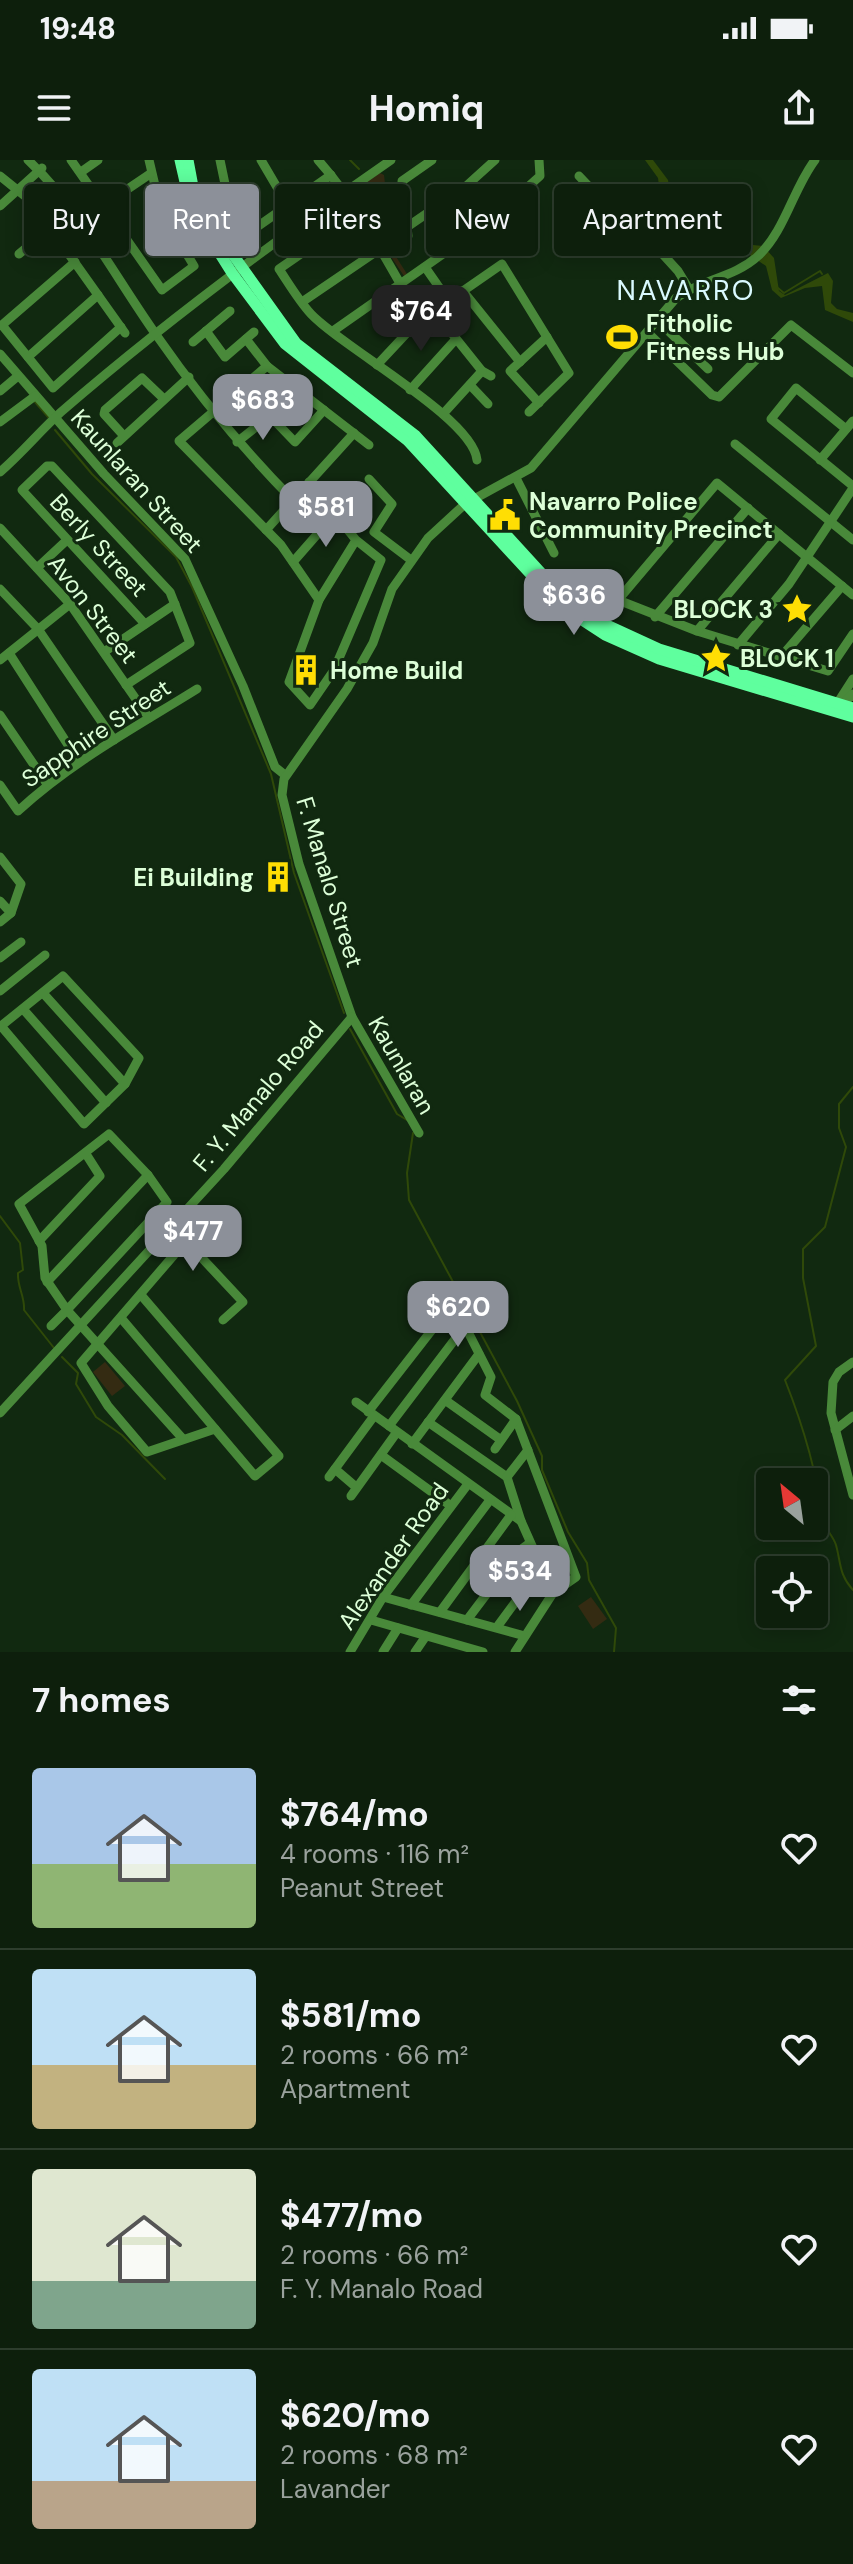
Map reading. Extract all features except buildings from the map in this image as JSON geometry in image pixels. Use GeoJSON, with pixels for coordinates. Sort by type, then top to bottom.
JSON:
{"type":"FeatureCollection","features":[{"type":"Feature","properties":{"kind":"main road"},"geometry":{"type":"LineString","coordinates":[[180,160],[191,208],[236,270],[296,343],[415,435],[469,502],[564,598],[609,626],[659,649],[842,707],[853,717]]}},
{"type":"Feature","properties":{"kind":"main road"},"geometry":{"type":"LineString","coordinates":[[188,160],[199,204],[236,270]]}},
{"type":"Feature","properties":{"kind":"street"},"geometry":{"type":"LineString","coordinates":[[28,160],[41,170],[63,197],[155,334],[237,442],[293,500]]}},
{"type":"Feature","properties":{"kind":"street"},"geometry":{"type":"LineString","coordinates":[[71,160],[89,184]]}},
{"type":"Feature","properties":{"kind":"street"},"geometry":{"type":"LineString","coordinates":[[81,172],[98,160]]}},
{"type":"Feature","properties":{"kind":"street"},"geometry":{"type":"LineString","coordinates":[[129,242],[162,290],[194,266],[161,211],[149,160]]}},
{"type":"Feature","properties":{"kind":"street"},"geometry":{"type":"LineString","coordinates":[[220,160],[225,184],[254,229],[275,215]]}},
{"type":"Feature","properties":{"kind":"street"},"geometry":{"type":"LineString","coordinates":[[261,160],[275,184]]}},
{"type":"Feature","properties":{"kind":"street"},"geometry":{"type":"LineString","coordinates":[[318,160],[338,184]]}},
{"type":"Feature","properties":{"kind":"street"},"geometry":{"type":"LineString","coordinates":[[357,184],[391,160]]}},
{"type":"Feature","properties":{"kind":"street"},"geometry":{"type":"LineString","coordinates":[[432,160],[402,181],[408,232],[495,160]]}},
{"type":"Feature","properties":{"kind":"street"},"geometry":{"type":"LineString","coordinates":[[333,331],[490,221],[540,176],[539,160]]}},
{"type":"Feature","properties":{"kind":"street","name":"F. Manalo Street"},"geometry":{"type":"LineString","coordinates":[[352,1017],[299,864],[282,795],[285,775],[347,689],[373,643],[392,589],[440,525],[469,502],[531,468],[657,320],[689,289],[741,270],[754,259],[767,245],[815,160]]}},
{"type":"Feature","properties":{"kind":"street"},"geometry":{"type":"LineString","coordinates":[[0,206],[41,170]]}},
{"type":"Feature","properties":{"kind":"street"},"geometry":{"type":"LineString","coordinates":[[129,188],[150,174]]}},
{"type":"Feature","properties":{"kind":"street"},"geometry":{"type":"LineString","coordinates":[[319,184],[331,175]]}},
{"type":"Feature","properties":{"kind":"street"},"geometry":{"type":"LineString","coordinates":[[0,176],[24,195]]}},
{"type":"Feature","properties":{"kind":"street"},"geometry":{"type":"LineString","coordinates":[[579,176],[618,217],[647,237],[678,271],[689,289]]}},
{"type":"Feature","properties":{"kind":"street"},"geometry":{"type":"LineString","coordinates":[[0,472],[54,419],[155,334],[275,242]]}},
{"type":"Feature","properties":{"kind":"street"},"geometry":{"type":"LineString","coordinates":[[19,254],[24,250]]}},
{"type":"Feature","properties":{"kind":"street"},"geometry":{"type":"LineString","coordinates":[[71,256],[75,262],[98,295],[123,330],[53,388],[2,325],[75,262]]}},
{"type":"Feature","properties":{"kind":"street"},"geometry":{"type":"LineString","coordinates":[[298,256],[279,269],[302,302],[333,331],[443,414],[473,448],[477,460]]}},
{"type":"Feature","properties":{"kind":"street"},"geometry":{"type":"LineString","coordinates":[[302,302],[370,256]]}},
{"type":"Feature","properties":{"kind":"street"},"geometry":{"type":"LineString","coordinates":[[385,256],[425,325],[446,326],[486,374],[470,385],[443,414]]}},
{"type":"Feature","properties":{"kind":"street"},"geometry":{"type":"LineString","coordinates":[[425,267],[441,290],[463,291],[502,264],[569,373],[529,412]]}},
{"type":"Feature","properties":{"kind":"street"},"geometry":{"type":"LineString","coordinates":[[463,291],[520,362]]}},
{"type":"Feature","properties":{"kind":"street"},"geometry":{"type":"LineString","coordinates":[[28,357],[98,295]]}},
{"type":"Feature","properties":{"kind":"street"},"geometry":{"type":"LineString","coordinates":[[193,342],[230,311]]}},
{"type":"Feature","properties":{"kind":"street"},"geometry":{"type":"LineString","coordinates":[[377,365],[420,319]]}},
{"type":"Feature","properties":{"kind":"street"},"geometry":{"type":"LineString","coordinates":[[657,320],[708,369]]}},
{"type":"Feature","properties":{"kind":"street"},"geometry":{"type":"LineString","coordinates":[[647,332],[712,395],[719,397],[791,325],[853,373]]}},
{"type":"Feature","properties":{"kind":"street"},"geometry":{"type":"LineString","coordinates":[[206,331],[225,357],[250,336],[267,366],[369,445]]}},
{"type":"Feature","properties":{"kind":"street"},"geometry":{"type":"LineString","coordinates":[[539,403],[510,371],[547,337]]}},
{"type":"Feature","properties":{"kind":"street"},"geometry":{"type":"LineString","coordinates":[[410,390],[456,339]]}},
{"type":"Feature","properties":{"kind":"street","name":"Kaunlaran Street"},"geometry":{"type":"LineString","coordinates":[[0,354],[54,419],[185,559],[243,686],[275,767],[285,775]]}},
{"type":"Feature","properties":{"kind":"street"},"geometry":{"type":"LineString","coordinates":[[267,366],[179,441],[266,530],[319,600]]}},
{"type":"Feature","properties":{"kind":"street"},"geometry":{"type":"LineString","coordinates":[[0,391],[18,376]]}},
{"type":"Feature","properties":{"kind":"street"},"geometry":{"type":"LineString","coordinates":[[164,399],[142,378],[104,414],[120,440],[189,377]]}},
{"type":"Feature","properties":{"kind":"street"},"geometry":{"type":"LineString","coordinates":[[470,385],[488,404]]}},
{"type":"Feature","properties":{"kind":"street"},"geometry":{"type":"LineString","coordinates":[[738,645],[807,557],[853,487],[820,460],[771,419],[796,388],[849,425],[820,460]]}},
{"type":"Feature","properties":{"kind":"street"},"geometry":{"type":"LineString","coordinates":[[0,422],[35,396]]}},
{"type":"Feature","properties":{"kind":"street"},"geometry":{"type":"LineString","coordinates":[[237,442],[270,416],[295,442],[324,410]]}},
{"type":"Feature","properties":{"kind":"street"},"geometry":{"type":"LineString","coordinates":[[266,530],[354,433]]}},
{"type":"Feature","properties":{"kind":"street"},"geometry":{"type":"LineString","coordinates":[[735,444],[853,540]]}},
{"type":"Feature","properties":{"kind":"street","name":"Berly Street"},"geometry":{"type":"LineString","coordinates":[[145,624],[23,492],[22,486],[47,466],[52,466],[170,592],[175,604]]}},
{"type":"Feature","properties":{"kind":"street"},"geometry":{"type":"LineString","coordinates":[[516,478],[554,553]]}},
{"type":"Feature","properties":{"kind":"street"},"geometry":{"type":"LineString","coordinates":[[369,479],[392,504],[374,532],[411,560]]}},
{"type":"Feature","properties":{"kind":"street"},"geometry":{"type":"LineString","coordinates":[[309,482],[356,540],[381,560],[334,670],[310,705],[289,682],[319,600],[356,540]]}},
{"type":"Feature","properties":{"kind":"street"},"geometry":{"type":"LineString","coordinates":[[853,595],[717,483],[618,600],[655,617],[828,671],[853,634]]}},
{"type":"Feature","properties":{"kind":"street"},"geometry":{"type":"LineString","coordinates":[[655,617],[748,508]]}},
{"type":"Feature","properties":{"kind":"street"},"geometry":{"type":"LineString","coordinates":[[293,562],[335,514]]}},
{"type":"Feature","properties":{"kind":"street","name":"Avon Street"},"geometry":{"type":"LineString","coordinates":[[0,528],[70,604],[149,718]]}},
{"type":"Feature","properties":{"kind":"street"},"geometry":{"type":"LineString","coordinates":[[697,631],[779,534]]}},
{"type":"Feature","properties":{"kind":"street"},"geometry":{"type":"LineString","coordinates":[[37,568],[67,540]]}},
{"type":"Feature","properties":{"kind":"street"},"geometry":{"type":"LineString","coordinates":[[781,657],[842,586]]}},
{"type":"Feature","properties":{"kind":"street"},"geometry":{"type":"LineString","coordinates":[[0,589],[38,629],[114,740]]}},
{"type":"Feature","properties":{"kind":"street"},"geometry":{"type":"LineString","coordinates":[[0,608],[10,600]]}},
{"type":"Feature","properties":{"kind":"street"},"geometry":{"type":"LineString","coordinates":[[0,660],[70,604]]}},
{"type":"Feature","properties":{"kind":"street"},"geometry":{"type":"LineString","coordinates":[[104,652],[175,604],[190,643],[126,685]]}},
{"type":"Feature","properties":{"kind":"street"},"geometry":{"type":"LineString","coordinates":[[9,653],[79,762]]}},
{"type":"Feature","properties":{"kind":"street"},"geometry":{"type":"LineString","coordinates":[[842,707],[853,679]]}},
{"type":"Feature","properties":{"kind":"street","name":"Sapphire Street"},"geometry":{"type":"LineString","coordinates":[[0,785],[18,811],[47,784],[79,762],[197,689]]}},
{"type":"Feature","properties":{"kind":"street"},"geometry":{"type":"LineString","coordinates":[[842,707],[853,694]]}},
{"type":"Feature","properties":{"kind":"street"},"geometry":{"type":"LineString","coordinates":[[0,715],[47,784]]}},
{"type":"Feature","properties":{"kind":"street"},"geometry":{"type":"LineString","coordinates":[[0,857],[21,884],[11,913],[0,922]]}},
{"type":"Feature","properties":{"kind":"street"},"geometry":{"type":"LineString","coordinates":[[0,901],[11,913]]}},
{"type":"Feature","properties":{"kind":"street"},"geometry":{"type":"LineString","coordinates":[[0,958],[21,942]]}},
{"type":"Feature","properties":{"kind":"street"},"geometry":{"type":"LineString","coordinates":[[0,991],[45,955]]}},
{"type":"Feature","properties":{"kind":"street"},"geometry":{"type":"LineString","coordinates":[[63,976],[139,1058],[125,1084],[84,1124],[0,1026],[43,993],[63,976]]}},
{"type":"Feature","properties":{"kind":"street"},"geometry":{"type":"LineString","coordinates":[[43,993],[125,1084]]}},
{"type":"Feature","properties":{"kind":"street"},"geometry":{"type":"LineString","coordinates":[[23,1009],[106,1103]]}},
{"type":"Feature","properties":{"kind":"street","name":"Kaunlaran"},"geometry":{"type":"LineString","coordinates":[[352,1017],[419,1133]]}},
{"type":"Feature","properties":{"kind":"street","name":"F. Y. Manalo Road"},"geometry":{"type":"LineString","coordinates":[[0,1413],[172,1226],[352,1017]]}},
{"type":"Feature","properties":{"kind":"street"},"geometry":{"type":"LineString","coordinates":[[51,1326],[67,1310],[167,1202],[148,1175],[107,1134],[86,1154],[19,1204],[39,1241],[47,1282],[67,1310],[183,1439]]}},
{"type":"Feature","properties":{"kind":"street"},"geometry":{"type":"LineString","coordinates":[[39,1241],[100,1176],[86,1154]]}},
{"type":"Feature","properties":{"kind":"street"},"geometry":{"type":"LineString","coordinates":[[47,1282],[148,1175]]}},
{"type":"Feature","properties":{"kind":"street"},"geometry":{"type":"LineString","coordinates":[[172,1226],[243,1302],[223,1320]]}},
{"type":"Feature","properties":{"kind":"street"},"geometry":{"type":"LineString","coordinates":[[174,1255],[81,1363],[108,1406],[147,1452],[215,1429]]}},
{"type":"Feature","properties":{"kind":"street"},"geometry":{"type":"LineString","coordinates":[[121,1318],[255,1476],[279,1456],[141,1295]]}},
{"type":"Feature","properties":{"kind":"street"},"geometry":{"type":"LineString","coordinates":[[423,1295],[442,1313]]}},
{"type":"Feature","properties":{"kind":"street"},"geometry":{"type":"LineString","coordinates":[[465,1326],[393,1429],[381,1455],[353,1492],[332,1473],[442,1313],[449,1308],[465,1326],[492,1380],[485,1395],[516,1419],[576,1577],[553,1593],[515,1652]]}},
{"type":"Feature","properties":{"kind":"street"},"geometry":{"type":"LineString","coordinates":[[412,1444],[479,1354]]}},
{"type":"Feature","properties":{"kind":"street"},"geometry":{"type":"LineString","coordinates":[[853,1362],[839,1372],[833,1382],[830,1401],[835,1430],[850,1470],[853,1495]]}},
{"type":"Feature","properties":{"kind":"street"},"geometry":{"type":"LineString","coordinates":[[445,1400],[501,1440]]}},
{"type":"Feature","properties":{"kind":"street"},"geometry":{"type":"LineString","coordinates":[[356,1402],[521,1521]]}},
{"type":"Feature","properties":{"kind":"street"},"geometry":{"type":"LineString","coordinates":[[835,1430],[853,1416]]}},
{"type":"Feature","properties":{"kind":"street"},"geometry":{"type":"LineString","coordinates":[[495,1449],[516,1419]]}},
{"type":"Feature","properties":{"kind":"street"},"geometry":{"type":"LineString","coordinates":[[428,1422],[507,1477],[521,1521],[553,1593]]}},
{"type":"Feature","properties":{"kind":"street"},"geometry":{"type":"LineString","coordinates":[[507,1477],[528,1450]]}},
{"type":"Feature","properties":{"kind":"street"},"geometry":{"type":"LineString","coordinates":[[381,1455],[451,1506]]}},
{"type":"Feature","properties":{"kind":"street","name":"Alexander Road"},"geometry":{"type":"LineString","coordinates":[[350,1652],[383,1597],[468,1484]]}},
{"type":"Feature","properties":{"kind":"street"},"geometry":{"type":"LineString","coordinates":[[411,1605],[490,1500]]}},
{"type":"Feature","properties":{"kind":"street"},"geometry":{"type":"LineString","coordinates":[[440,1612],[511,1515]]}},
{"type":"Feature","properties":{"kind":"street"},"geometry":{"type":"LineString","coordinates":[[467,1620],[519,1551],[530,1543]]}},
{"type":"Feature","properties":{"kind":"street"},"geometry":{"type":"LineString","coordinates":[[497,1627],[530,1582],[544,1575]]}},
{"type":"Feature","properties":{"kind":"street"},"geometry":{"type":"LineString","coordinates":[[383,1597],[525,1636]]}},
{"type":"Feature","properties":{"kind":"street"},"geometry":{"type":"LineString","coordinates":[[371,1620],[426,1636],[451,1648],[480,1652]]}},
{"type":"Feature","properties":{"kind":"street"},"geometry":{"type":"LineString","coordinates":[[383,1652],[398,1628]]}},
{"type":"Feature","properties":{"kind":"street"},"geometry":{"type":"LineString","coordinates":[[415,1652],[426,1636]]}},
{"type":"Feature","properties":{"kind":"shaded area"},"geometry":{"type":"Polygon","coordinates":[[[645,160],[653,160],[669,184],[659,184],[645,160]]]}},
{"type":"Feature","properties":{"kind":"shaded area"},"geometry":{"type":"Polygon","coordinates":[[[380,173],[384,175],[385,184],[364,184],[380,173]]]}},
{"type":"Feature","properties":{"kind":"shaded area"},"geometry":{"type":"Polygon","coordinates":[[[751,245],[763,246],[774,258],[779,291],[785,295],[828,273],[833,281],[831,303],[837,309],[853,313],[853,322],[825,310],[822,286],[805,288],[781,298],[772,290],[766,266],[751,256],[751,245]]]}},
{"type":"Feature","properties":{"kind":"shaded area"},"geometry":{"type":"Polygon","coordinates":[[[391,256],[396,256],[407,274],[404,276],[391,256]]]}},
{"type":"Feature","properties":{"kind":"shaded area"},"geometry":{"type":"Polygon","coordinates":[[[105,1362],[125,1386],[112,1396],[93,1372],[105,1362]]]}},
{"type":"Feature","properties":{"kind":"shaded area"},"geometry":{"type":"Polygon","coordinates":[[[591,1597],[607,1619],[593,1629],[578,1606],[591,1597]]]}},
{"type":"Feature","properties":{"kind":"waterway"},"geometry":{"type":"LineString","coordinates":[[350,160],[359,169]]}},
{"type":"Feature","properties":{"kind":"waterway"},"geometry":{"type":"LineString","coordinates":[[778,288],[784,293],[820,271],[822,274]]}},
{"type":"Feature","properties":{"kind":"waterway"},"geometry":{"type":"LineString","coordinates":[[35,402],[48,417]]}},
{"type":"Feature","properties":{"kind":"waterway"},"geometry":{"type":"LineString","coordinates":[[55,430],[92,474],[176,557],[192,587],[271,774],[294,873],[344,1013]]}},
{"type":"Feature","properties":{"kind":"waterway"},"geometry":{"type":"LineString","coordinates":[[350,1029],[397,1114],[407,1120]]}},
{"type":"Feature","properties":{"kind":"waterway"},"geometry":{"type":"LineString","coordinates":[[853,1087],[839,1104],[839,1128],[846,1147],[825,1227],[803,1249],[803,1278],[816,1346],[785,1380],[808,1448],[823,1521],[836,1545],[843,1574],[853,1590]]}},
{"type":"Feature","properties":{"kind":"waterway"},"geometry":{"type":"LineString","coordinates":[[413,1133],[407,1173],[409,1200],[517,1401],[542,1456],[542,1470],[568,1532],[587,1563],[589,1580],[616,1628],[614,1652]]}},
{"type":"Feature","properties":{"kind":"waterway"},"geometry":{"type":"LineString","coordinates":[[0,1216],[20,1243],[23,1270],[18,1273],[18,1278],[24,1310],[54,1348]]}},
{"type":"Feature","properties":{"kind":"waterway"},"geometry":{"type":"LineString","coordinates":[[62,1357],[78,1373],[76,1384],[96,1417],[122,1435],[165,1479]]}},
{"type":"Feature","properties":{"kind":"place","name":"Fitholic Fitness Hub"},"geometry":{"type":"Point","coordinates":[622,337]}},
{"type":"Feature","properties":{"kind":"place","name":"Navarro Police Community Precinct"},"geometry":{"type":"Point","coordinates":[505,515]}},
{"type":"Feature","properties":{"kind":"place","name":"BLOCK 3"},"geometry":{"type":"Point","coordinates":[797,609]}},
{"type":"Feature","properties":{"kind":"place","name":"BLOCK 1"},"geometry":{"type":"Point","coordinates":[716,658]}},
{"type":"Feature","properties":{"kind":"place","name":"Home Build"},"geometry":{"type":"Point","coordinates":[306,670]}},
{"type":"Feature","properties":{"kind":"place","name":"Ei Building"},"geometry":{"type":"Point","coordinates":[278,877]}},
{"type":"Feature","properties":{"kind":"district","name":"NAVARRO"},"geometry":{"type":"Point","coordinates":[686,290]}}]}
